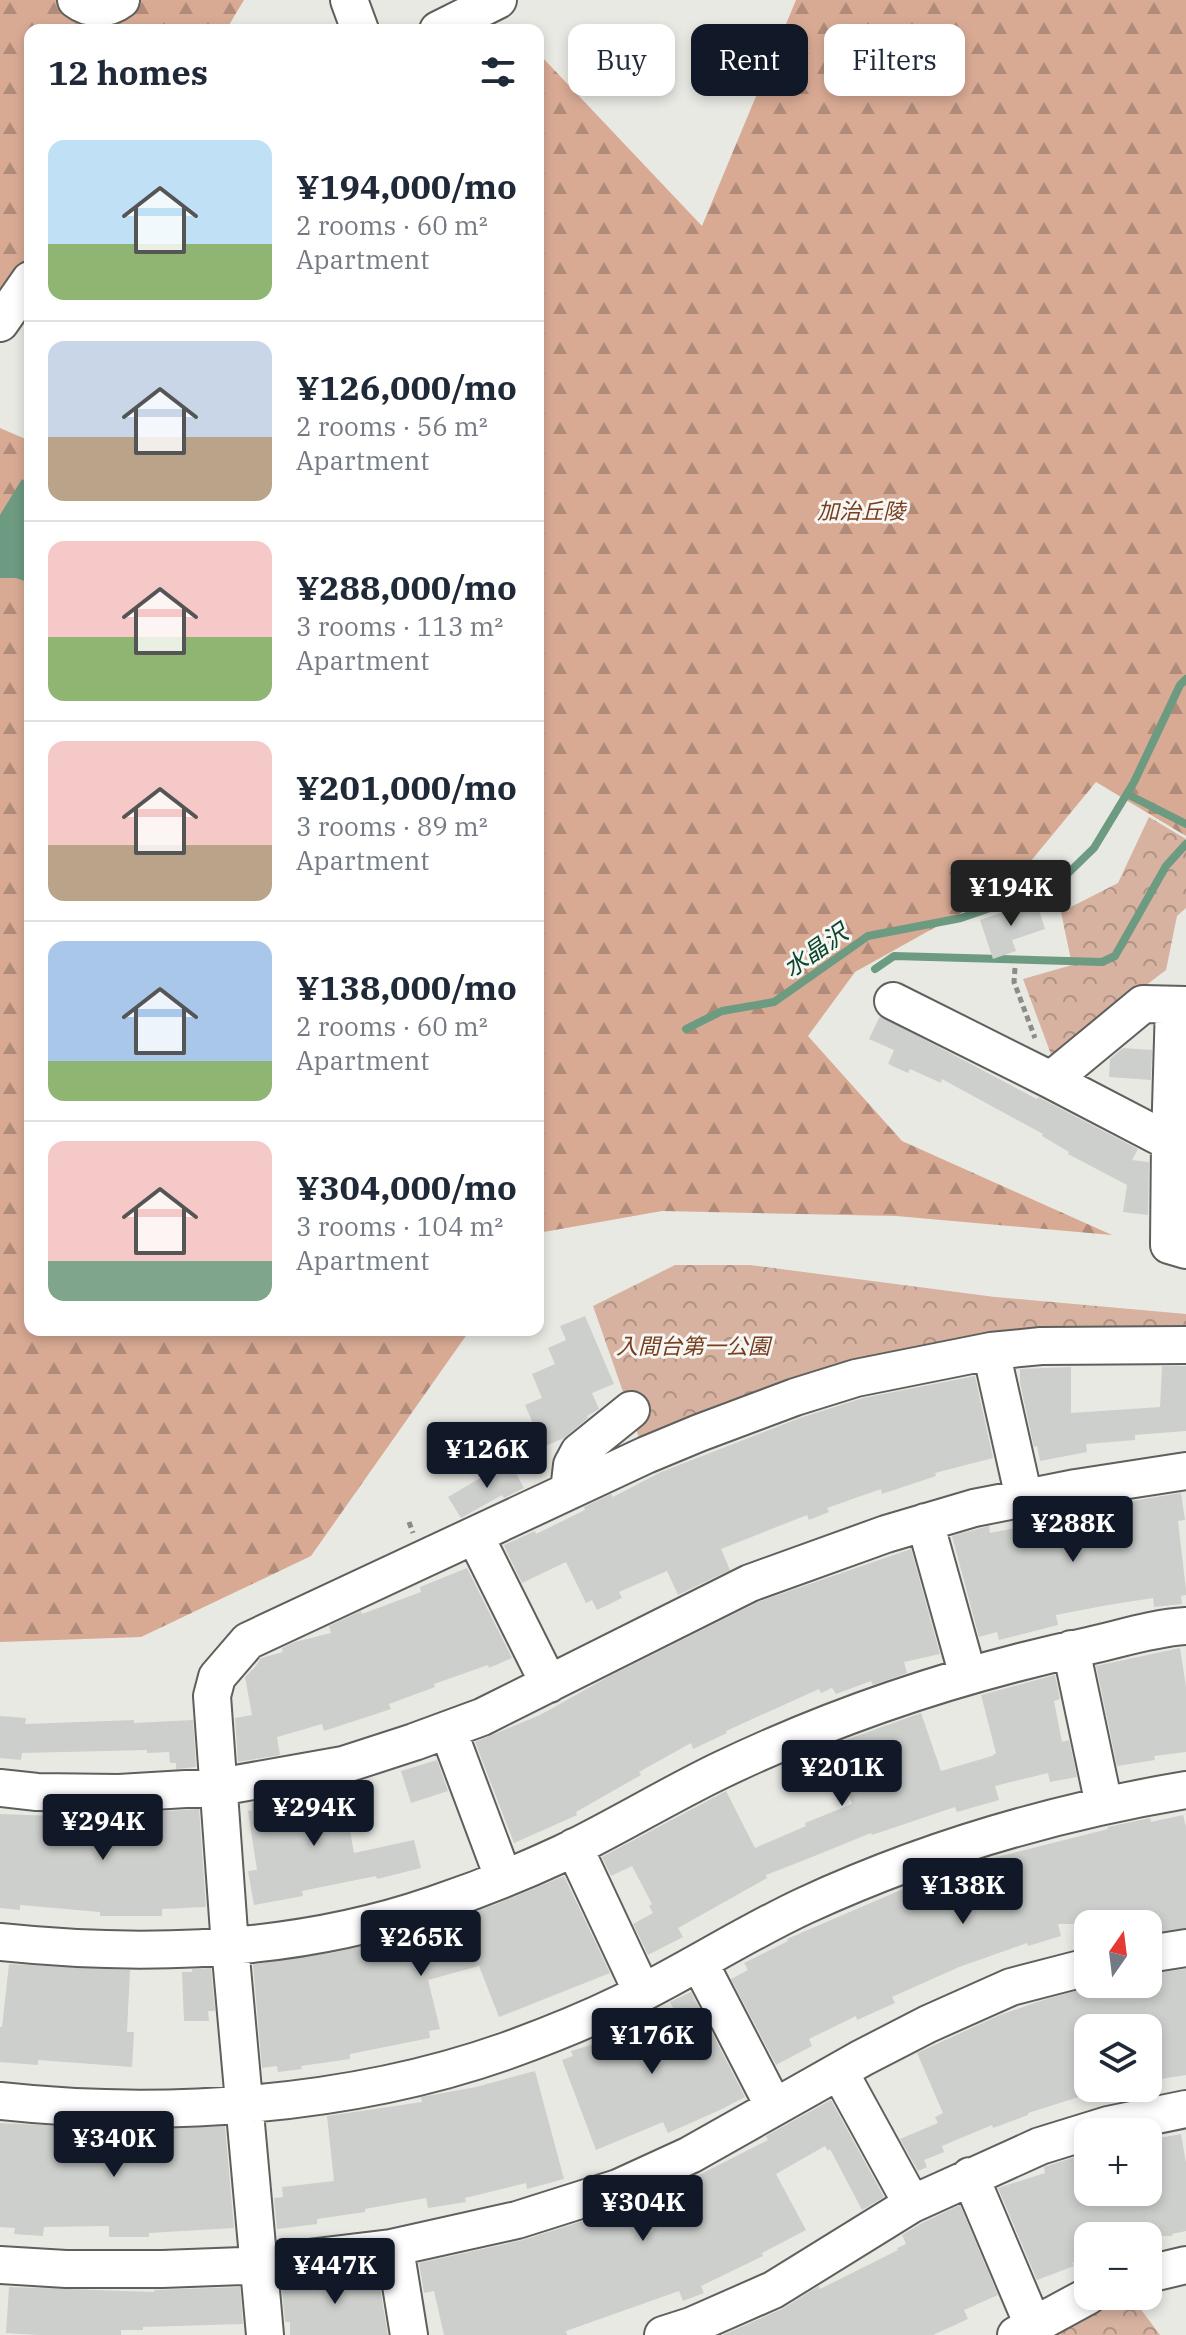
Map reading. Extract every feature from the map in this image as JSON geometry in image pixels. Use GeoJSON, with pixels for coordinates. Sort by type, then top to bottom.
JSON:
{"type":"FeatureCollection","features":[{"type":"Feature","properties":{"kind":"street"},"geometry":{"type":"LineString","coordinates":[[76,0],[101,9],[121,0]]}},
{"type":"Feature","properties":{"kind":"street"},"geometry":{"type":"LineString","coordinates":[[349,0],[358,24]]}},
{"type":"Feature","properties":{"kind":"street"},"geometry":{"type":"LineString","coordinates":[[450,24],[498,0]]}},
{"type":"Feature","properties":{"kind":"street"},"geometry":{"type":"LineString","coordinates":[[0,323],[24,289]]}},
{"type":"Feature","properties":{"kind":"street"},"geometry":{"type":"LineString","coordinates":[[893,1001],[1170,1142]]}},
{"type":"Feature","properties":{"kind":"street"},"geometry":{"type":"LineString","coordinates":[[1051,1080],[1143,1004],[1180,1005],[1170,1142],[1169,1245],[1186,1250]]}},
{"type":"Feature","properties":{"kind":"street"},"geometry":{"type":"LineString","coordinates":[[265,2335],[230,1946],[212,1696],[217,1677],[248,1641],[699,1433],[795,1397],[856,1378],[991,1351],[1041,1346],[1186,1345]]}},
{"type":"Feature","properties":{"kind":"street"},"geometry":{"type":"LineString","coordinates":[[991,1351],[1024,1498]]}},
{"type":"Feature","properties":{"kind":"street"},"geometry":{"type":"LineString","coordinates":[[569,1491],[572,1465],[579,1452],[631,1410]]}},
{"type":"Feature","properties":{"kind":"street"},"geometry":{"type":"LineString","coordinates":[[0,1788],[37,1792],[119,1793],[219,1787],[343,1765],[482,1717],[750,1583],[873,1538],[974,1508],[1186,1471]]}},
{"type":"Feature","properties":{"kind":"street"},"geometry":{"type":"LineString","coordinates":[[925,1522],[968,1676]]}},
{"type":"Feature","properties":{"kind":"street"},"geometry":{"type":"LineString","coordinates":[[475,1536],[549,1684]]}},
{"type":"Feature","properties":{"kind":"street"},"geometry":{"type":"LineString","coordinates":[[0,1942],[153,1949],[230,1946],[358,1927],[433,1905],[574,1847],[719,1771],[802,1732],[968,1676],[1071,1649],[1186,1626]]}},
{"type":"Feature","properties":{"kind":"street"},"geometry":{"type":"LineString","coordinates":[[1071,1649],[1104,1805]]}},
{"type":"Feature","properties":{"kind":"street"},"geometry":{"type":"LineString","coordinates":[[448,1730],[503,1877]]}},
{"type":"Feature","properties":{"kind":"street"},"geometry":{"type":"LineString","coordinates":[[0,2101],[139,2110],[344,2093],[427,2074],[507,2051],[621,2004],[801,1908],[869,1877],[1001,1832],[1104,1805],[1186,1790]]}},
{"type":"Feature","properties":{"kind":"street"},"geometry":{"type":"LineString","coordinates":[[574,1847],[642,1992]]}},
{"type":"Feature","properties":{"kind":"street"},"geometry":{"type":"LineString","coordinates":[[1162,1952],[1186,1948]]}},
{"type":"Feature","properties":{"kind":"street"},"geometry":{"type":"LineString","coordinates":[[699,1962],[774,2107]]}},
{"type":"Feature","properties":{"kind":"street"},"geometry":{"type":"LineString","coordinates":[[0,2265],[162,2269],[259,2264],[395,2248],[517,2220],[618,2188],[690,2155],[928,2024],[1011,1987],[1074,1971]]}},
{"type":"Feature","properties":{"kind":"street"},"geometry":{"type":"LineString","coordinates":[[839,2071],[912,2204]]}},
{"type":"Feature","properties":{"kind":"street"},"geometry":{"type":"LineString","coordinates":[[663,2335],[773,2290],[912,2204],[970,2176],[1067,2137],[1186,2109]]}},
{"type":"Feature","properties":{"kind":"street"},"geometry":{"type":"LineString","coordinates":[[970,2176],[1024,2332],[1074,2304]]}},
{"type":"Feature","properties":{"kind":"street"},"geometry":{"type":"LineString","coordinates":[[395,2248],[409,2335]]}},
{"type":"Feature","properties":{"kind":"street"},"geometry":{"type":"LineString","coordinates":[[1162,2271],[1186,2265]]}},
{"type":"Feature","properties":{"kind":"path"},"geometry":{"type":"LineString","coordinates":[[1015,968],[1014,982],[1051,1080]]}},
{"type":"Feature","properties":{"kind":"green space"},"geometry":{"type":"Polygon","coordinates":[[[0,0],[244,0],[230,24],[24,24],[24,268],[0,291],[0,0]]]}},
{"type":"Feature","properties":{"kind":"green space","name":"加治丘陵"},"geometry":{"type":"Polygon","coordinates":[[[796,0],[1186,0],[1186,836],[1096,782],[1011,885],[855,972],[808,1036],[902,1141],[1112,1235],[896,1216],[662,1211],[544,1232],[544,59],[568,84],[568,96],[579,96],[702,226],[756,96],[808,96],[808,24],[786,24],[796,0]]]}},
{"type":"Feature","properties":{"kind":"green space"},"geometry":{"type":"Polygon","coordinates":[[[0,428],[24,438],[24,1336],[466,1336],[311,1556],[141,1637],[0,1642],[0,428]]]}},
{"type":"Feature","properties":{"kind":"green space"},"geometry":{"type":"Polygon","coordinates":[[[1149,817],[1186,839],[1186,908],[1177,916],[1166,970],[1052,1057],[1023,979],[1072,965],[1061,912],[1118,883],[1149,817]]]}},
{"type":"Feature","properties":{"kind":"green space","name":"入間台第一公園"},"geometry":{"type":"Polygon","coordinates":[[[675,1265],[750,1265],[995,1297],[1186,1314],[1186,1340],[1078,1335],[643,1449],[593,1306],[675,1265]]]}},
{"type":"Feature","properties":{"kind":"green space"},"geometry":{"type":"Polygon","coordinates":[[[1083,2310],[1141,2310],[1160,2335],[1038,2335],[1065,2316],[1083,2310]]]}},
{"type":"Feature","properties":{"kind":"shaded area"},"geometry":{"type":"Polygon","coordinates":[[[22,479],[24,581],[0,578],[0,515],[22,479]]]}},
{"type":"Feature","properties":{"kind":"building"},"geometry":{"type":"Polygon","coordinates":[[[1036,901],[1045,929],[1012,940],[1016,951],[993,959],[980,920],[1036,901]]]}},
{"type":"Feature","properties":{"kind":"building"},"geometry":{"type":"Polygon","coordinates":[[[880,1016],[1138,1149],[1132,1160],[1149,1162],[1148,1215],[1123,1212],[1127,1185],[1068,1154],[1043,1134],[942,1079],[941,1083],[910,1069],[908,1073],[888,1064],[894,1050],[869,1039],[880,1016]]]}},
{"type":"Feature","properties":{"kind":"building"},"geometry":{"type":"Polygon","coordinates":[[[1123,1048],[1152,1050],[1151,1080],[1109,1077],[1110,1059],[1123,1048]]]}},
{"type":"Feature","properties":{"kind":"building"},"geometry":{"type":"Polygon","coordinates":[[[585,1316],[614,1384],[592,1393],[599,1409],[564,1438],[543,1447],[525,1405],[542,1398],[532,1374],[555,1364],[548,1348],[566,1340],[560,1326],[585,1316]]]}},
{"type":"Feature","properties":{"kind":"building"},"geometry":{"type":"Polygon","coordinates":[[[1162,1366],[1186,1366],[1186,1431],[1135,1435],[1135,1440],[1086,1444],[1087,1452],[1040,1461],[1020,1383],[1020,1369],[1071,1367],[1071,1413],[1160,1407],[1162,1366]]]}},
{"type":"Feature","properties":{"kind":"building"},"geometry":{"type":"Polygon","coordinates":[[[975,1376],[993,1458],[935,1473],[936,1476],[882,1494],[881,1489],[827,1508],[829,1512],[809,1520],[807,1515],[721,1549],[730,1570],[678,1595],[667,1571],[619,1592],[622,1598],[597,1610],[592,1600],[586,1603],[566,1562],[522,1583],[504,1545],[535,1531],[536,1534],[585,1510],[584,1507],[611,1494],[613,1497],[661,1472],[800,1418],[863,1398],[975,1376]]]}},
{"type":"Feature","properties":{"kind":"building"},"geometry":{"type":"Polygon","coordinates":[[[509,1461],[524,1488],[504,1498],[502,1495],[461,1518],[448,1497],[509,1461]]]}},
{"type":"Feature","properties":{"kind":"building"},"geometry":{"type":"Polygon","coordinates":[[[1181,1493],[1185,1520],[1178,1521],[1186,1590],[1186,1595],[1181,1596],[1182,1604],[1154,1607],[1153,1598],[1108,1605],[1056,1615],[1058,1625],[999,1640],[997,1632],[979,1637],[952,1536],[989,1526],[990,1533],[1042,1523],[1041,1516],[1181,1493]]]}},
{"type":"Feature","properties":{"kind":"building"},"geometry":{"type":"Polygon","coordinates":[[[911,1549],[940,1654],[904,1662],[907,1673],[873,1685],[871,1681],[836,1694],[832,1688],[821,1693],[819,1689],[693,1749],[691,1743],[639,1772],[641,1775],[576,1812],[577,1815],[514,1843],[475,1742],[540,1715],[608,1677],[758,1602],[911,1549]]]}},
{"type":"Feature","properties":{"kind":"building"},"geometry":{"type":"Polygon","coordinates":[[[467,1568],[512,1658],[434,1684],[435,1687],[389,1704],[391,1709],[324,1731],[322,1724],[277,1737],[280,1755],[238,1762],[235,1718],[252,1715],[245,1677],[261,1658],[283,1652],[282,1648],[295,1642],[331,1633],[329,1626],[361,1611],[362,1614],[421,1592],[420,1587],[467,1568]]]}},
{"type":"Feature","properties":{"kind":"building"},"geometry":{"type":"Polygon","coordinates":[[[1180,1648],[1186,1687],[1186,1752],[1154,1756],[1155,1760],[1117,1766],[1096,1666],[1180,1648]]]}},
{"type":"Feature","properties":{"kind":"building"},"geometry":{"type":"Polygon","coordinates":[[[1055,1675],[1060,1699],[1054,1701],[1062,1742],[1069,1740],[1077,1777],[1050,1782],[1048,1773],[995,1786],[999,1800],[957,1812],[955,1807],[871,1833],[766,1875],[767,1878],[678,1928],[683,1937],[648,1955],[633,1924],[653,1913],[649,1906],[652,1904],[632,1866],[611,1876],[602,1857],[726,1791],[755,1848],[806,1826],[805,1823],[852,1804],[829,1746],[921,1713],[941,1771],[992,1756],[996,1753],[981,1695],[1055,1675]]]}},
{"type":"Feature","properties":{"kind":"building"},"geometry":{"type":"Polygon","coordinates":[[[0,1716],[26,1718],[25,1724],[193,1720],[196,1767],[176,1769],[176,1763],[170,1763],[169,1752],[147,1753],[147,1750],[22,1753],[21,1760],[0,1758],[0,1716]]]}},
{"type":"Feature","properties":{"kind":"building"},"geometry":{"type":"Polygon","coordinates":[[[437,1760],[448,1791],[411,1803],[401,1771],[437,1760]]]}},
{"type":"Feature","properties":{"kind":"building"},"geometry":{"type":"Polygon","coordinates":[[[342,1787],[354,1853],[414,1840],[421,1868],[377,1879],[376,1876],[302,1891],[303,1896],[254,1905],[248,1871],[257,1870],[248,1811],[252,1810],[252,1803],[342,1787]]]}},
{"type":"Feature","properties":{"kind":"building"},"geometry":{"type":"Polygon","coordinates":[[[199,1809],[206,1907],[162,1909],[162,1916],[100,1916],[100,1912],[20,1905],[20,1910],[0,1908],[0,1814],[82,1817],[82,1814],[199,1809]]]}},
{"type":"Feature","properties":{"kind":"building"},"geometry":{"type":"Polygon","coordinates":[[[1183,1815],[1186,1827],[1186,1928],[1162,1931],[1162,1910],[1074,1910],[1074,1924],[1058,1924],[1061,1936],[1028,1946],[1027,1943],[959,1967],[892,1997],[895,2003],[857,2020],[856,2016],[809,2039],[812,2046],[776,2065],[731,1979],[748,1970],[744,1963],[787,1939],[896,1892],[970,1867],[969,1864],[1108,1827],[1150,1818],[1151,1822],[1183,1815]]]}},
{"type":"Feature","properties":{"kind":"building"},"geometry":{"type":"Polygon","coordinates":[[[564,1876],[610,1973],[499,2017],[479,1966],[428,1980],[440,2029],[429,2031],[430,2038],[350,2054],[350,2059],[301,2066],[302,2069],[278,2072],[277,2066],[262,2068],[253,1964],[387,1941],[497,1904],[564,1876]]]}},
{"type":"Feature","properties":{"kind":"building"},"geometry":{"type":"Polygon","coordinates":[[[9,1964],[130,1970],[127,2032],[134,2032],[132,2067],[38,2060],[38,2065],[0,2062],[0,2027],[9,1964]]]}},
{"type":"Feature","properties":{"kind":"building"},"geometry":{"type":"Polygon","coordinates":[[[211,1968],[215,2011],[208,2011],[209,2021],[184,2021],[182,1972],[211,1968]]]}},
{"type":"Feature","properties":{"kind":"building"},"geometry":{"type":"Polygon","coordinates":[[[1186,1969],[1186,2075],[1162,2079],[1162,2014],[1074,2014],[1074,2098],[993,2128],[992,2125],[942,2146],[944,2152],[924,2160],[927,2167],[918,2171],[900,2139],[938,2123],[935,2117],[943,2113],[917,2053],[1000,2015],[1074,1991],[1074,1998],[1162,1998],[1162,1972],[1186,1969]]]}},
{"type":"Feature","properties":{"kind":"building"},"geometry":{"type":"Polygon","coordinates":[[[691,1992],[745,2097],[668,2133],[663,2122],[596,2150],[562,2060],[573,2056],[571,2051],[607,2040],[674,2010],[670,2002],[691,1992]]]}},
{"type":"Feature","properties":{"kind":"building"},"geometry":{"type":"Polygon","coordinates":[[[535,2071],[564,2179],[527,2189],[526,2183],[465,2198],[466,2202],[428,2208],[426,2198],[317,2219],[317,2224],[277,2229],[274,2198],[283,2197],[282,2187],[334,2181],[327,2116],[422,2102],[421,2097],[476,2087],[535,2071]]]}},
{"type":"Feature","properties":{"kind":"building"},"geometry":{"type":"Polygon","coordinates":[[[831,2100],[884,2197],[862,2210],[830,2149],[828,2151],[825,2146],[776,2174],[806,2230],[762,2253],[763,2256],[701,2286],[704,2293],[683,2301],[679,2291],[566,2331],[567,2335],[444,2335],[434,2291],[424,2293],[419,2263],[523,2240],[627,2207],[768,2140],[766,2136],[831,2100]]]}},
{"type":"Feature","properties":{"kind":"building"},"geometry":{"type":"Polygon","coordinates":[[[0,2123],[143,2130],[225,2126],[234,2228],[149,2233],[149,2237],[109,2237],[109,2226],[44,2227],[43,2236],[14,2234],[15,2228],[0,2227],[0,2123]]]}},
{"type":"Feature","properties":{"kind":"building"},"geometry":{"type":"Polygon","coordinates":[[[1181,2134],[1186,2163],[1186,2231],[1162,2236],[1162,2222],[1074,2222],[1074,2266],[1037,2280],[998,2188],[1045,2173],[1044,2167],[1074,2157],[1074,2206],[1162,2206],[1162,2137],[1181,2134]]]}},
{"type":"Feature","properties":{"kind":"building"},"geometry":{"type":"Polygon","coordinates":[[[960,2205],[998,2295],[964,2310],[968,2319],[933,2335],[723,2335],[898,2250],[906,2244],[902,2235],[960,2205]]]}},
{"type":"Feature","properties":{"kind":"building"},"geometry":{"type":"Polygon","coordinates":[[[377,2271],[388,2335],[290,2335],[290,2322],[285,2322],[281,2282],[377,2271]]]}},
{"type":"Feature","properties":{"kind":"building"},"geometry":{"type":"Polygon","coordinates":[[[9,2287],[154,2292],[240,2287],[243,2324],[143,2327],[143,2330],[121,2330],[121,2335],[6,2333],[9,2287]]]}},
{"type":"Feature","properties":{"kind":"waterway","name":"水晶沢"},"geometry":{"type":"LineString","coordinates":[[686,1029],[722,1011],[774,1002],[868,936],[961,918],[1056,885],[1094,848],[1134,782],[1180,685],[1186,679]]}},
{"type":"Feature","properties":{"kind":"waterway"},"geometry":{"type":"LineString","coordinates":[[1127,794],[1186,824]]}},
{"type":"Feature","properties":{"kind":"waterway"},"geometry":{"type":"LineString","coordinates":[[875,969],[894,956],[1102,962],[1115,956],[1166,866],[1186,844]]}}]}
